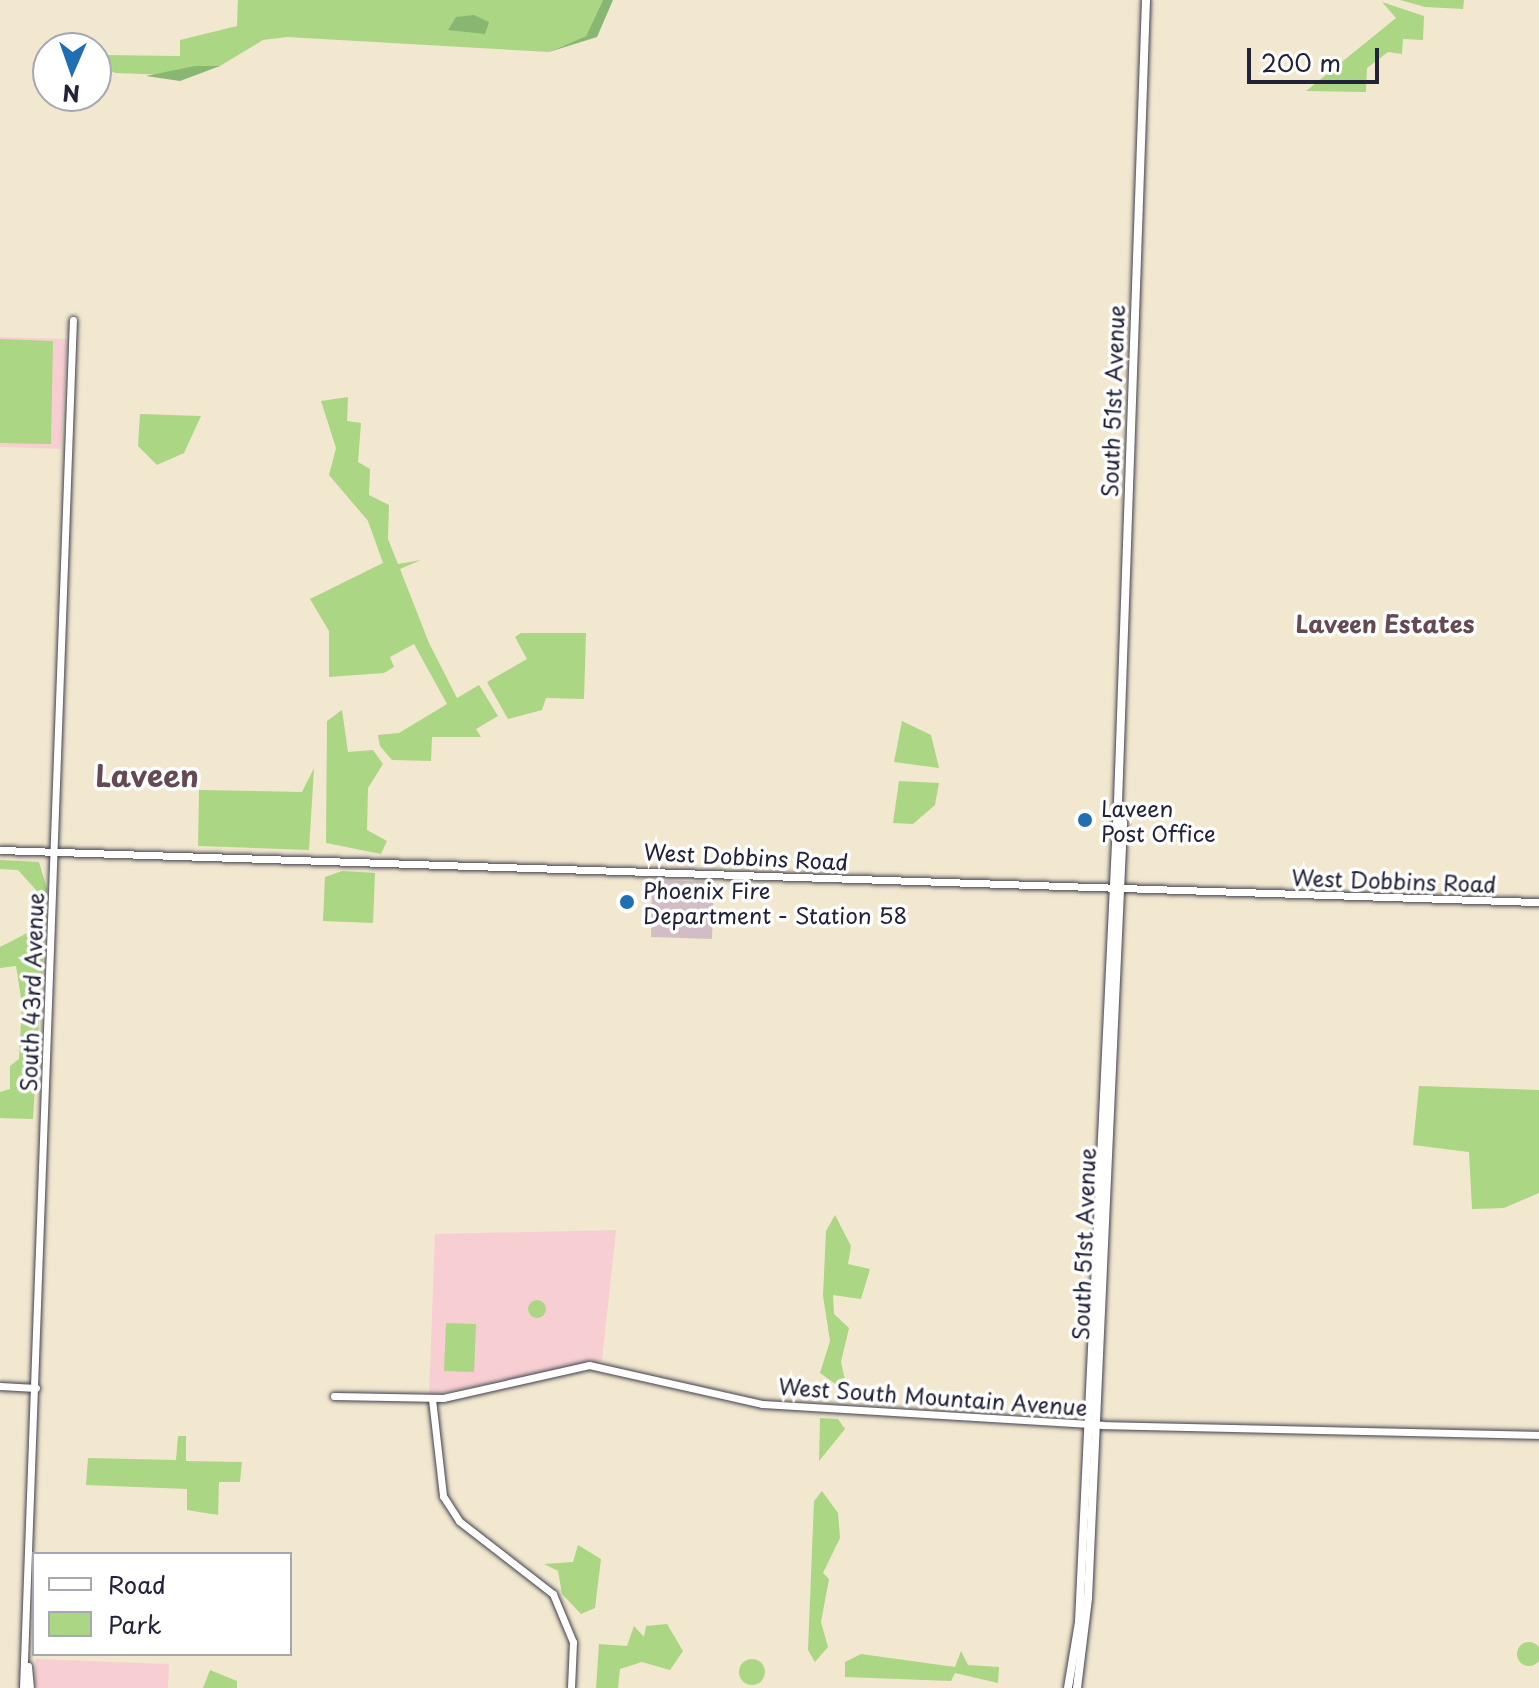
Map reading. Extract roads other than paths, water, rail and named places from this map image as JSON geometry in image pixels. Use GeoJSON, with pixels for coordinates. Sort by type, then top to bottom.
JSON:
{"type":"FeatureCollection","features":[{"type":"Feature","properties":{"kind":"main road","name":"South 51st Avenue"},"geometry":{"type":"LineString","coordinates":[[1077,1688],[1114,1006],[1118,802],[1146,0]]}},
{"type":"Feature","properties":{"kind":"main road","name":"South 51st Avenue"},"geometry":{"type":"LineString","coordinates":[[1068,1688],[1078,1630],[1091,1423],[1109,967],[1117,888]]}},
{"type":"Feature","properties":{"kind":"main road"},"geometry":{"type":"LineString","coordinates":[[1109,967],[1114,1006]]}},
{"type":"Feature","properties":{"kind":"street","name":"South 43rd Avenue"},"geometry":{"type":"LineString","coordinates":[[30,1688],[28,1666],[36,1388],[73,320]]}},
{"type":"Feature","properties":{"kind":"street","name":"West Dobbins Road"},"geometry":{"type":"LineString","coordinates":[[0,850],[1539,902]]}},
{"type":"Feature","properties":{"kind":"street","name":"West South Mountain Avenue"},"geometry":{"type":"LineString","coordinates":[[334,1396],[432,1399],[589,1365],[755,1403],[1091,1423],[1539,1435]]}},
{"type":"Feature","properties":{"kind":"street"},"geometry":{"type":"LineString","coordinates":[[0,1386],[36,1388]]}},
{"type":"Feature","properties":{"kind":"street"},"geometry":{"type":"LineString","coordinates":[[432,1399],[435,1466],[448,1505],[477,1537],[522,1566],[553,1594],[569,1627],[571,1688]]}},
{"type":"Feature","properties":{"kind":"street","name":"South 43rd Avenue"},"geometry":{"type":"LineString","coordinates":[[23,1688],[28,1666]]}},
{"type":"Feature","properties":{"kind":"place","name":"Laveen Post Office"},"geometry":{"type":"Point","coordinates":[1085,820]}},
{"type":"Feature","properties":{"kind":"place","name":"Phoenix Fire Department - Station 58"},"geometry":{"type":"Point","coordinates":[627,902]}},
{"type":"Feature","properties":{"kind":"district","name":"Laveen Estates"},"geometry":{"type":"Point","coordinates":[1385,624]}},
{"type":"Feature","properties":{"kind":"district","name":"Laveen"},"geometry":{"type":"Point","coordinates":[147,775]}}]}
